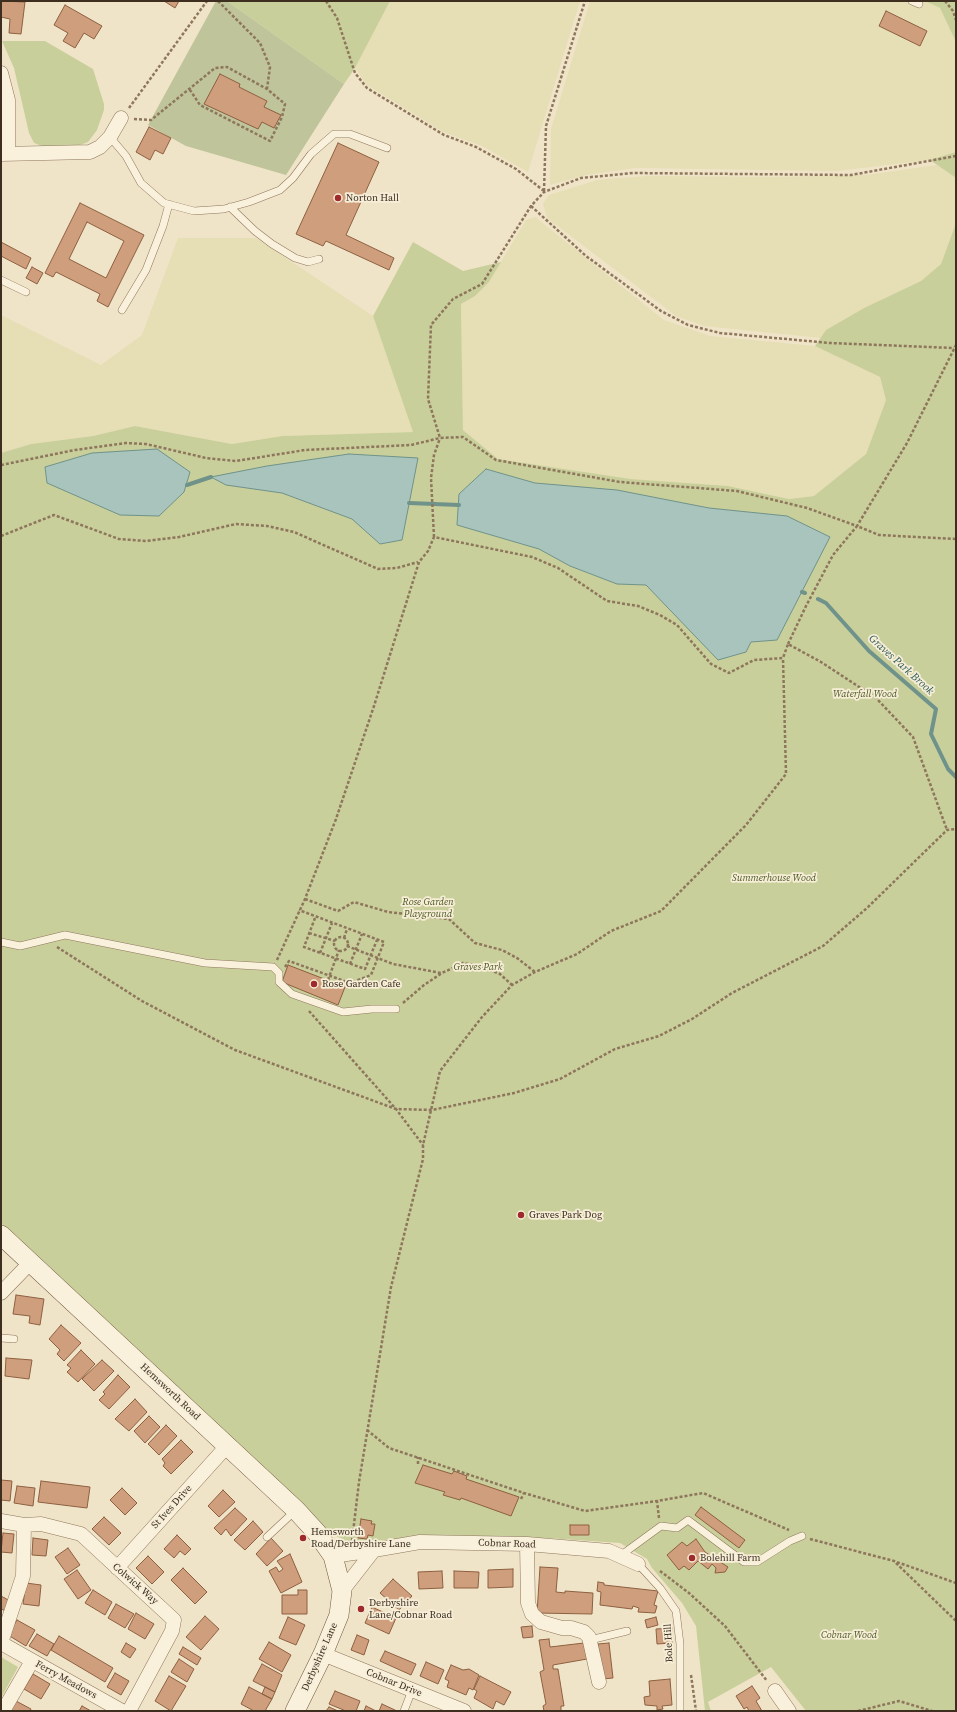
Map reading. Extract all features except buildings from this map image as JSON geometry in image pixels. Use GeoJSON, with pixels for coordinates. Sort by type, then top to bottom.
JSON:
{"type":"FeatureCollection","features":[{"type":"Feature","properties":{"kind":"street"},"geometry":{"type":"LineString","coordinates":[[1,72],[8,100],[4,154],[90,152],[100,147],[110,137],[121,118]]}},
{"type":"Feature","properties":{"kind":"street","name":"Hemsworth Road"},"geometry":{"type":"LineString","coordinates":[[1,1235],[296,1510],[317,1533],[341,1554]]}},
{"type":"Feature","properties":{"kind":"street"},"geometry":{"type":"LineString","coordinates":[[1,1293],[30,1263]]}},
{"type":"Feature","properties":{"kind":"street","name":"St Ives Drive"},"geometry":{"type":"LineString","coordinates":[[117,1568],[227,1446]]}},
{"type":"Feature","properties":{"kind":"street","name":"Colwick Way"},"geometry":{"type":"LineString","coordinates":[[1,1521],[24,1525],[41,1524],[81,1534],[174,1620],[172,1631],[129,1711]]}},
{"type":"Feature","properties":{"kind":"street"},"geometry":{"type":"LineString","coordinates":[[1,1643],[23,1576],[24,1525]]}},
{"type":"Feature","properties":{"kind":"street","name":"Cobnar Road"},"geometry":{"type":"LineString","coordinates":[[341,1554],[374,1550],[420,1539],[528,1544],[609,1551],[638,1564]]}},
{"type":"Feature","properties":{"kind":"street"},"geometry":{"type":"LineString","coordinates":[[528,1544],[528,1603],[532,1614],[541,1622],[584,1632],[590,1640],[599,1682]]}},
{"type":"Feature","properties":{"kind":"street"},"geometry":{"type":"LineString","coordinates":[[342,1591],[374,1550]]}},
{"type":"Feature","properties":{"kind":"street","name":"Derbyshire Lane"},"geometry":{"type":"LineString","coordinates":[[295,1711],[324,1654],[339,1615],[342,1591],[341,1554]]}},
{"type":"Feature","properties":{"kind":"street","name":"Ferry Meadows"},"geometry":{"type":"LineString","coordinates":[[1,1643],[122,1711]]}},
{"type":"Feature","properties":{"kind":"street","name":"Cobnar Drive"},"geometry":{"type":"LineString","coordinates":[[324,1654],[464,1711]]}},
{"type":"Feature","properties":{"kind":"street","name":"Ferry Meadows"},"geometry":{"type":"LineString","coordinates":[[3,1708],[32,1661]]}},
{"type":"Feature","properties":{"kind":"street"},"geometry":{"type":"LineString","coordinates":[[775,1691],[789,1711]]}},
{"type":"Feature","properties":{"kind":"lane"},"geometry":{"type":"LineString","coordinates":[[912,1],[919,4]]}},
{"type":"Feature","properties":{"kind":"lane"},"geometry":{"type":"LineString","coordinates":[[110,137],[126,156],[141,183],[164,203],[194,211],[230,207],[280,190],[293,178],[311,154],[334,134],[350,134],[387,148]]}},
{"type":"Feature","properties":{"kind":"lane"},"geometry":{"type":"LineString","coordinates":[[122,310],[146,270],[163,226],[169,204]]}},
{"type":"Feature","properties":{"kind":"lane"},"geometry":{"type":"LineString","coordinates":[[230,207],[255,231],[272,244],[295,258],[308,262],[319,259]]}},
{"type":"Feature","properties":{"kind":"lane"},"geometry":{"type":"LineString","coordinates":[[1,280],[26,292]]}},
{"type":"Feature","properties":{"kind":"lane"},"geometry":{"type":"LineString","coordinates":[[1,942],[20,946],[66,935],[205,963],[273,967],[279,973],[279,982],[292,994],[343,1012],[372,1008],[396,1009]]}},
{"type":"Feature","properties":{"kind":"lane"},"geometry":{"type":"LineString","coordinates":[[1,1338],[14,1339]]}},
{"type":"Feature","properties":{"kind":"lane"},"geometry":{"type":"LineString","coordinates":[[267,1537],[296,1510]]}},
{"type":"Feature","properties":{"kind":"lane"},"geometry":{"type":"LineString","coordinates":[[620,1556],[661,1526],[677,1528],[688,1520],[744,1562],[757,1562],[790,1541],[802,1536]]}},
{"type":"Feature","properties":{"kind":"lane","name":"Bole Hill"},"geometry":{"type":"LineString","coordinates":[[638,1564],[660,1588],[676,1611],[680,1644],[680,1711]]}},
{"type":"Feature","properties":{"kind":"lane"},"geometry":{"type":"LineString","coordinates":[[590,1640],[627,1630]]}},
{"type":"Feature","properties":{"kind":"lane"},"geometry":{"type":"LineString","coordinates":[[404,1711],[412,1690]]}},
{"type":"Feature","properties":{"kind":"path"},"geometry":{"type":"LineString","coordinates":[[121,118],[207,1]]}},
{"type":"Feature","properties":{"kind":"path"},"geometry":{"type":"LineString","coordinates":[[218,1],[260,44],[270,67],[267,89]]}},
{"type":"Feature","properties":{"kind":"path"},"geometry":{"type":"LineString","coordinates":[[326,1],[337,18],[355,72],[367,88],[444,135],[476,147],[516,169],[544,192]]}},
{"type":"Feature","properties":{"kind":"path"},"geometry":{"type":"LineString","coordinates":[[544,192],[546,126],[585,1]]}},
{"type":"Feature","properties":{"kind":"path"},"geometry":{"type":"LineString","coordinates":[[945,1],[953,11],[956,20]]}},
{"type":"Feature","properties":{"kind":"path"},"geometry":{"type":"LineString","coordinates":[[121,118],[151,120],[216,68],[227,67],[267,89],[285,104],[282,118],[270,141],[200,105],[190,90]]}},
{"type":"Feature","properties":{"kind":"path"},"geometry":{"type":"LineString","coordinates":[[273,967],[305,899],[336,819],[419,562],[428,551],[434,537],[431,478],[434,455],[440,438],[428,399],[431,325],[452,299],[482,284],[531,206],[544,192],[582,178],[633,173],[851,174],[956,156]]}},
{"type":"Feature","properties":{"kind":"path"},"geometry":{"type":"LineString","coordinates":[[341,1554],[368,1430],[391,1287],[422,1159],[423,1145],[440,1071],[482,1017],[512,984],[535,972],[577,954],[610,931],[661,911],[746,825],[786,774],[783,658],[788,644],[833,555],[857,526],[907,443],[956,347],[830,343],[720,333],[688,325],[661,311],[586,256],[531,206]]}},
{"type":"Feature","properties":{"kind":"path"},"geometry":{"type":"LineString","coordinates":[[1,465],[75,450],[126,442],[146,444],[206,458],[236,462],[305,450],[411,445],[440,438],[463,437],[496,460],[620,482],[737,491],[807,508],[879,535],[956,539]]}},
{"type":"Feature","properties":{"kind":"path"},"geometry":{"type":"LineString","coordinates":[[1,536],[54,516],[119,539],[146,541],[179,537],[236,524],[267,526],[294,532],[378,569],[397,568],[419,562]]}},
{"type":"Feature","properties":{"kind":"path"},"geometry":{"type":"LineString","coordinates":[[434,537],[532,557],[558,568],[607,601],[638,606],[660,615],[678,625],[711,664],[729,673],[754,660],[783,658]]}},
{"type":"Feature","properties":{"kind":"path"},"geometry":{"type":"LineString","coordinates":[[788,644],[821,662],[876,698],[913,737],[946,830]]}},
{"type":"Feature","properties":{"kind":"path"},"geometry":{"type":"LineString","coordinates":[[46,940],[142,1001],[235,1050],[396,1109],[432,1110],[514,1094],[560,1079],[615,1049],[660,1036],[692,1019],[732,993],[823,946],[867,908],[946,830],[956,829]]}},
{"type":"Feature","properties":{"kind":"path"},"geometry":{"type":"LineString","coordinates":[[305,899],[338,911],[354,902],[388,912],[449,919],[476,943],[502,950],[517,958],[535,972]]}},
{"type":"Feature","properties":{"kind":"path"},"geometry":{"type":"LineString","coordinates":[[279,973],[289,961],[329,974],[350,983],[371,975],[384,942],[315,918],[300,910]]}},
{"type":"Feature","properties":{"kind":"path"},"geometry":{"type":"LineString","coordinates":[[315,918],[304,947],[350,964],[365,969],[377,940]]}},
{"type":"Feature","properties":{"kind":"path"},"geometry":{"type":"LineString","coordinates":[[320,953],[332,924]]}},
{"type":"Feature","properties":{"kind":"path"},"geometry":{"type":"LineString","coordinates":[[344,938],[347,929]]}},
{"type":"Feature","properties":{"kind":"path"},"geometry":{"type":"LineString","coordinates":[[309,933],[335,940],[340,937],[344,938]]}},
{"type":"Feature","properties":{"kind":"path"},"geometry":{"type":"LineString","coordinates":[[350,964],[362,934]]}},
{"type":"Feature","properties":{"kind":"path"},"geometry":{"type":"LineString","coordinates":[[344,938],[347,941],[347,946]]}},
{"type":"Feature","properties":{"kind":"path"},"geometry":{"type":"LineString","coordinates":[[335,940],[335,947],[339,950]]}},
{"type":"Feature","properties":{"kind":"path"},"geometry":{"type":"LineString","coordinates":[[347,946],[370,956],[418,970],[442,973]]}},
{"type":"Feature","properties":{"kind":"path"},"geometry":{"type":"LineString","coordinates":[[339,950],[344,950],[347,946]]}},
{"type":"Feature","properties":{"kind":"path"},"geometry":{"type":"LineString","coordinates":[[328,980],[339,950]]}},
{"type":"Feature","properties":{"kind":"path"},"geometry":{"type":"LineString","coordinates":[[396,1009],[424,985],[442,973],[463,963],[480,966],[500,974],[512,984]]}},
{"type":"Feature","properties":{"kind":"path"},"geometry":{"type":"LineString","coordinates":[[292,994],[317,1018],[335,1042],[396,1109],[423,1145]]}},
{"type":"Feature","properties":{"kind":"path"},"geometry":{"type":"LineString","coordinates":[[368,1430],[389,1448],[524,1493],[586,1511],[657,1501]]}},
{"type":"Feature","properties":{"kind":"path"},"geometry":{"type":"LineString","coordinates":[[418,1457],[418,1464]]}},
{"type":"Feature","properties":{"kind":"path"},"geometry":{"type":"LineString","coordinates":[[521,1499],[524,1493]]}},
{"type":"Feature","properties":{"kind":"path"},"geometry":{"type":"LineString","coordinates":[[894,1562],[908,1572],[956,1621]]}},
{"type":"Feature","properties":{"kind":"path"},"geometry":{"type":"LineString","coordinates":[[638,1564],[653,1566],[689,1593],[725,1626],[775,1691]]}},
{"type":"Feature","properties":{"kind":"path"},"geometry":{"type":"LineString","coordinates":[[858,1711],[899,1700],[932,1711]]}},
{"type":"Feature","properties":{"kind":"shaded area"},"geometry":{"type":"Polygon","coordinates":[[[390,1],[580,1],[528,172],[482,146],[443,132],[367,85],[355,68],[390,1]]]}},
{"type":"Feature","properties":{"kind":"shaded area"},"geometry":{"type":"Polygon","coordinates":[[[590,1],[925,1],[940,8],[956,42],[956,152],[930,160],[837,171],[635,168],[586,175],[550,185],[551,129],[590,1]]]}},
{"type":"Feature","properties":{"kind":"shaded area"},"geometry":{"type":"Polygon","coordinates":[[[937,165],[956,178],[956,223],[941,264],[921,281],[864,308],[826,330],[821,338],[704,326],[676,316],[547,218],[543,204],[549,195],[597,180],[646,176],[774,177],[866,175],[937,165]]]}},
{"type":"Feature","properties":{"kind":"shaded area"},"geometry":{"type":"Polygon","coordinates":[[[535,217],[664,320],[710,336],[815,346],[880,377],[886,400],[866,454],[815,496],[789,499],[728,486],[627,479],[498,459],[463,430],[461,304],[475,296],[489,282],[526,220],[535,217]]]}},
{"type":"Feature","properties":{"kind":"shaded area"},"geometry":{"type":"Polygon","coordinates":[[[178,238],[256,238],[373,316],[413,432],[282,436],[232,444],[135,426],[93,436],[31,444],[1,453],[1,315],[101,365],[142,335],[178,238]]]}},
{"type":"Feature","properties":{"kind":"green space"},"geometry":{"type":"Polygon","coordinates":[[[216,1],[227,1],[344,84],[286,175],[186,146],[148,125],[216,1]]]}},
{"type":"Feature","properties":{"kind":"green space"},"geometry":{"type":"Polygon","coordinates":[[[227,1],[390,1],[355,68],[344,84],[227,1]]]}},
{"type":"Feature","properties":{"kind":"green space"},"geometry":{"type":"Polygon","coordinates":[[[925,1],[956,1],[956,42],[940,8],[925,1]]]}},
{"type":"Feature","properties":{"kind":"green space"},"geometry":{"type":"Polygon","coordinates":[[[2,41],[45,41],[93,69],[104,104],[104,110],[97,130],[88,142],[77,146],[42,146],[34,143],[29,133],[14,68],[2,41]]]}},
{"type":"Feature","properties":{"kind":"green space"},"geometry":{"type":"Polygon","coordinates":[[[956,152],[956,178],[930,160],[956,152]]]}},
{"type":"Feature","properties":{"kind":"green space","name":"Graves Park"},"geometry":{"type":"Polygon","coordinates":[[[956,223],[956,1711],[806,1711],[771,1667],[708,1702],[711,1711],[705,1711],[696,1626],[682,1603],[652,1568],[647,1559],[620,1543],[547,1538],[465,1538],[348,1542],[328,1532],[1,1223],[1,453],[31,444],[93,436],[135,426],[232,444],[282,436],[413,432],[373,316],[413,242],[463,271],[501,262],[489,282],[475,296],[461,304],[463,430],[498,459],[630,479],[728,486],[789,499],[814,496],[866,454],[886,400],[880,377],[815,346],[826,330],[864,308],[921,281],[941,264],[956,223]]]}},
{"type":"Feature","properties":{"kind":"green space"},"geometry":{"type":"Polygon","coordinates":[[[1,1657],[18,1667],[1,1698],[1,1657]]]}},
{"type":"Feature","properties":{"kind":"water"},"geometry":{"type":"Polygon","coordinates":[[[157,449],[190,472],[184,492],[159,516],[120,515],[47,483],[45,467],[92,453],[157,449]]]}},
{"type":"Feature","properties":{"kind":"water"},"geometry":{"type":"Polygon","coordinates":[[[349,454],[418,458],[402,540],[380,544],[352,519],[282,493],[226,485],[211,477],[267,466],[349,454]]]}},
{"type":"Feature","properties":{"kind":"water"},"geometry":{"type":"Polygon","coordinates":[[[486,469],[535,483],[617,490],[709,508],[787,516],[830,537],[777,640],[751,642],[746,652],[718,660],[646,585],[617,584],[570,566],[539,549],[457,525],[459,494],[486,469]]]}},
{"type":"Feature","properties":{"kind":"waterway","name":"Graves Park Brook"},"geometry":{"type":"LineString","coordinates":[[187,485],[211,477]]}},
{"type":"Feature","properties":{"kind":"waterway"},"geometry":{"type":"LineString","coordinates":[[409,503],[459,505]]}},
{"type":"Feature","properties":{"kind":"waterway","name":"Graves Park Brook"},"geometry":{"type":"LineString","coordinates":[[818,599],[826,603],[869,651],[936,709],[931,734],[948,769],[956,777]]}},
{"type":"Feature","properties":{"kind":"place","name":"Norton Hall"},"geometry":{"type":"Point","coordinates":[338,198]}},
{"type":"Feature","properties":{"kind":"place","name":"Rose Garden Cafe"},"geometry":{"type":"Point","coordinates":[314,984]}},
{"type":"Feature","properties":{"kind":"place","name":"Graves Park Dog"},"geometry":{"type":"Point","coordinates":[521,1215]}},
{"type":"Feature","properties":{"kind":"place","name":"Hemsworth Road/Derbyshire Lane"},"geometry":{"type":"Point","coordinates":[303,1538]}},
{"type":"Feature","properties":{"kind":"place","name":"Bolehill Farm"},"geometry":{"type":"Point","coordinates":[692,1558]}},
{"type":"Feature","properties":{"kind":"place","name":"Derbyshire Lane/Cobnar Road"},"geometry":{"type":"Point","coordinates":[361,1609]}},
{"type":"Feature","properties":{"kind":"park label","name":"Waterfall Wood"},"geometry":{"type":"Point","coordinates":[865,694]}},
{"type":"Feature","properties":{"kind":"park label","name":"Summerhouse Wood"},"geometry":{"type":"Point","coordinates":[774,878]}},
{"type":"Feature","properties":{"kind":"park label","name":"Rose Garden Playground"},"geometry":{"type":"Point","coordinates":[428,908]}},
{"type":"Feature","properties":{"kind":"park label","name":"Cobnar Wood"},"geometry":{"type":"Point","coordinates":[849,1635]}}]}
